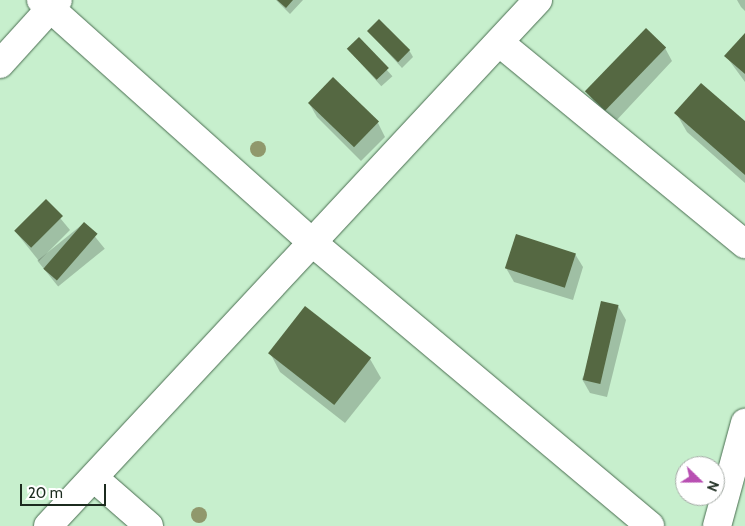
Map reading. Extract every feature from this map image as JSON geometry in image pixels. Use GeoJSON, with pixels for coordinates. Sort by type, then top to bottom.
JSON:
{"type":"FeatureCollection","features":[{"type":"Feature","properties":{"kind":"street"},"geometry":{"type":"LineString","coordinates":[[48,526],[500,43],[538,0]]}},
{"type":"Feature","properties":{"kind":"street"},"geometry":{"type":"LineString","coordinates":[[0,64],[49,3],[313,243],[650,526]]}},
{"type":"Feature","properties":{"kind":"street"},"geometry":{"type":"LineString","coordinates":[[500,43],[745,244]]}},
{"type":"Feature","properties":{"kind":"street"},"geometry":{"type":"LineString","coordinates":[[717,526],[745,423]]}},
{"type":"Feature","properties":{"kind":"street"},"geometry":{"type":"LineString","coordinates":[[94,478],[149,526]]}},
{"type":"Feature","properties":{"kind":"building"},"geometry":{"type":"Polygon","coordinates":[[[277,0],[293,0],[286,8],[277,0]]]}},
{"type":"Feature","properties":{"kind":"building"},"geometry":{"type":"Polygon","coordinates":[[[379,19],[410,50],[398,62],[367,31],[379,19]]]}},
{"type":"Feature","properties":{"kind":"building"},"geometry":{"type":"Polygon","coordinates":[[[646,28],[666,47],[605,111],[585,91],[646,28]]]}},
{"type":"Feature","properties":{"kind":"building"},"geometry":{"type":"Polygon","coordinates":[[[745,33],[745,74],[724,56],[745,33]]]}},
{"type":"Feature","properties":{"kind":"building"},"geometry":{"type":"Polygon","coordinates":[[[359,37],[389,68],[377,80],[347,49],[359,37]]]}},
{"type":"Feature","properties":{"kind":"building"},"geometry":{"type":"Polygon","coordinates":[[[333,77],[379,121],[354,147],[308,103],[333,77]]]}},
{"type":"Feature","properties":{"kind":"building"},"geometry":{"type":"Polygon","coordinates":[[[701,83],[745,121],[745,175],[674,113],[701,83]]]}},
{"type":"Feature","properties":{"kind":"building"},"geometry":{"type":"Polygon","coordinates":[[[46,199],[63,216],[31,248],[14,231],[46,199]]]}},
{"type":"Feature","properties":{"kind":"building"},"geometry":{"type":"Polygon","coordinates":[[[84,222],[98,234],[57,281],[43,269],[84,222]]]}},
{"type":"Feature","properties":{"kind":"building"},"geometry":{"type":"Polygon","coordinates":[[[516,234],[576,253],[565,288],[505,268],[516,234]]]}},
{"type":"Feature","properties":{"kind":"building"},"geometry":{"type":"Polygon","coordinates":[[[601,301],[619,305],[600,384],[583,380],[601,301]]]}},
{"type":"Feature","properties":{"kind":"building"},"geometry":{"type":"Polygon","coordinates":[[[305,306],[371,358],[334,405],[268,353],[305,306]]]}}]}
